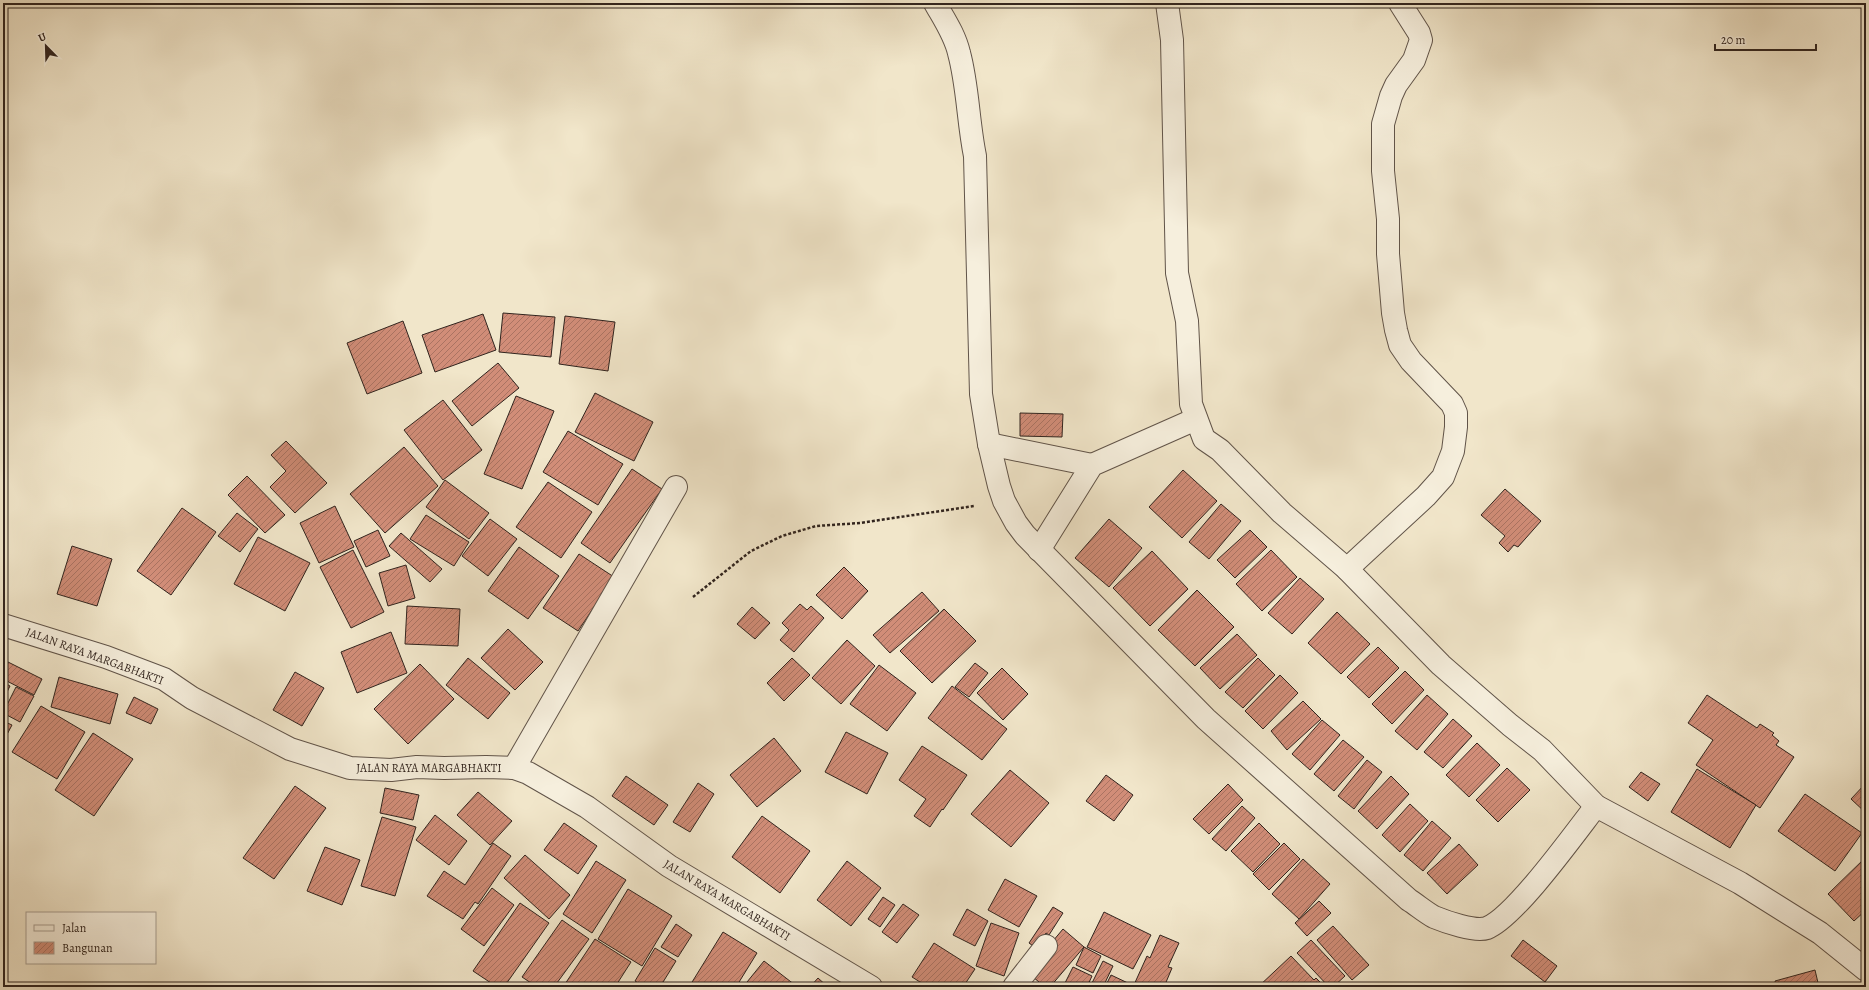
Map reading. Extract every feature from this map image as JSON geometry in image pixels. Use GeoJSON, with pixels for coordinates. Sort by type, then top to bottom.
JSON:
{"type":"FeatureCollection","features":[{"type":"Feature","properties":{"kind":"street"},"geometry":{"type":"LineString","coordinates":[[935,3],[959,51],[964,74],[970,131],[975,156],[981,394],[989,444],[1004,502],[1016,523],[1039,550],[1206,719],[1409,900],[1434,917],[1473,929],[1486,928],[1504,918],[1596,806]]}},
{"type":"Feature","properties":{"kind":"street"},"geometry":{"type":"LineString","coordinates":[[1167,3],[1172,40],[1177,273],[1186,321],[1191,404],[1204,439],[1220,450],[1282,513],[1348,569],[1441,665],[1510,725],[1542,750],[1596,806],[1740,883],[1820,933],[1866,970]]}},
{"type":"Feature","properties":{"kind":"street"},"geometry":{"type":"LineString","coordinates":[[1348,569],[1426,496],[1443,477],[1453,451],[1455,439],[1456,413],[1452,404],[1411,361],[1400,345],[1393,313],[1388,254],[1388,219],[1383,171],[1383,124],[1391,96],[1396,85],[1414,60],[1421,40],[1419,33],[1400,3]]}},
{"type":"Feature","properties":{"kind":"street"},"geometry":{"type":"LineString","coordinates":[[1039,550],[1092,465],[1196,419]]}},
{"type":"Feature","properties":{"kind":"street"},"geometry":{"type":"LineString","coordinates":[[989,444],[1092,465]]}},
{"type":"Feature","properties":{"kind":"street"},"geometry":{"type":"LineString","coordinates":[[514,768],[676,487]]}},
{"type":"Feature","properties":{"kind":"street","name":"JALAN RAYA MARGABHAKTI"},"geometry":{"type":"LineString","coordinates":[[3,625],[106,657],[164,679],[192,698],[290,750],[343,767],[373,770],[391,770],[417,767],[514,768],[528,772],[587,807],[669,866],[871,987]]}},
{"type":"Feature","properties":{"kind":"street"},"geometry":{"type":"LineString","coordinates":[[1014,987],[1046,946]]}},
{"type":"Feature","properties":{"kind":"path"},"geometry":{"type":"LineString","coordinates":[[693,597],[751,551],[782,536],[816,526],[860,523],[1004,502]]}},
{"type":"Feature","properties":{"kind":"building"},"geometry":{"type":"Polygon","coordinates":[[[503,313],[555,317],[551,357],[499,352],[503,313]]]}},
{"type":"Feature","properties":{"kind":"building"},"geometry":{"type":"Polygon","coordinates":[[[483,314],[496,350],[435,372],[422,335],[483,314]]]}},
{"type":"Feature","properties":{"kind":"building"},"geometry":{"type":"Polygon","coordinates":[[[565,316],[615,322],[608,371],[559,364],[565,316]]]}},
{"type":"Feature","properties":{"kind":"building"},"geometry":{"type":"Polygon","coordinates":[[[403,321],[422,373],[367,394],[347,343],[403,321]]]}},
{"type":"Feature","properties":{"kind":"building"},"geometry":{"type":"Polygon","coordinates":[[[498,363],[519,388],[472,426],[452,401],[498,363]]]}},
{"type":"Feature","properties":{"kind":"building"},"geometry":{"type":"Polygon","coordinates":[[[595,393],[653,422],[634,461],[575,432],[595,393]]]}},
{"type":"Feature","properties":{"kind":"building"},"geometry":{"type":"Polygon","coordinates":[[[516,396],[554,411],[522,489],[484,474],[516,396]]]}},
{"type":"Feature","properties":{"kind":"building"},"geometry":{"type":"Polygon","coordinates":[[[443,400],[482,450],[443,480],[404,430],[443,400]]]}},
{"type":"Feature","properties":{"kind":"building"},"geometry":{"type":"Polygon","coordinates":[[[1020,413],[1063,414],[1062,437],[1020,436],[1020,413]]]}},
{"type":"Feature","properties":{"kind":"building"},"geometry":{"type":"Polygon","coordinates":[[[568,431],[623,464],[598,505],[543,472],[568,431]]]}},
{"type":"Feature","properties":{"kind":"building"},"geometry":{"type":"Polygon","coordinates":[[[286,441],[327,483],[295,513],[270,487],[286,471],[271,455],[286,441]]]}},
{"type":"Feature","properties":{"kind":"building"},"geometry":{"type":"Polygon","coordinates":[[[404,447],[438,486],[385,533],[350,494],[404,447]]]}},
{"type":"Feature","properties":{"kind":"building"},"geometry":{"type":"Polygon","coordinates":[[[632,469],[662,489],[610,563],[581,543],[632,469]]]}},
{"type":"Feature","properties":{"kind":"building"},"geometry":{"type":"Polygon","coordinates":[[[1183,470],[1217,501],[1182,538],[1149,507],[1183,470]]]}},
{"type":"Feature","properties":{"kind":"building"},"geometry":{"type":"Polygon","coordinates":[[[247,476],[285,515],[265,533],[228,495],[247,476]]]}},
{"type":"Feature","properties":{"kind":"building"},"geometry":{"type":"Polygon","coordinates":[[[445,480],[489,513],[469,539],[426,507],[445,480]]]}},
{"type":"Feature","properties":{"kind":"building"},"geometry":{"type":"Polygon","coordinates":[[[548,482],[592,512],[561,558],[516,527],[548,482]]]}},
{"type":"Feature","properties":{"kind":"building"},"geometry":{"type":"Polygon","coordinates":[[[1505,489],[1541,521],[1518,547],[1514,545],[1508,552],[1499,543],[1505,536],[1481,515],[1505,489]]]}},
{"type":"Feature","properties":{"kind":"building"},"geometry":{"type":"Polygon","coordinates":[[[1221,504],[1241,521],[1209,559],[1189,542],[1221,504]]]}},
{"type":"Feature","properties":{"kind":"building"},"geometry":{"type":"Polygon","coordinates":[[[335,506],[354,547],[319,563],[300,523],[335,506]]]}},
{"type":"Feature","properties":{"kind":"building"},"geometry":{"type":"Polygon","coordinates":[[[182,508],[216,532],[171,595],[137,571],[182,508]]]}},
{"type":"Feature","properties":{"kind":"building"},"geometry":{"type":"Polygon","coordinates":[[[237,513],[258,529],[240,552],[218,536],[237,513]]]}},
{"type":"Feature","properties":{"kind":"building"},"geometry":{"type":"Polygon","coordinates":[[[426,515],[469,542],[454,566],[410,539],[426,515]]]}},
{"type":"Feature","properties":{"kind":"building"},"geometry":{"type":"Polygon","coordinates":[[[490,519],[517,539],[488,576],[462,556],[490,519]]]}},
{"type":"Feature","properties":{"kind":"building"},"geometry":{"type":"Polygon","coordinates":[[[1109,519],[1142,548],[1109,587],[1075,558],[1109,519]]]}},
{"type":"Feature","properties":{"kind":"building"},"geometry":{"type":"Polygon","coordinates":[[[378,530],[390,556],[366,567],[354,541],[378,530]]]}},
{"type":"Feature","properties":{"kind":"building"},"geometry":{"type":"Polygon","coordinates":[[[1250,530],[1267,547],[1235,578],[1217,560],[1250,530]]]}},
{"type":"Feature","properties":{"kind":"building"},"geometry":{"type":"Polygon","coordinates":[[[401,533],[442,569],[430,582],[389,546],[401,533]]]}},
{"type":"Feature","properties":{"kind":"building"},"geometry":{"type":"Polygon","coordinates":[[[258,537],[310,563],[285,611],[234,584],[258,537]]]}},
{"type":"Feature","properties":{"kind":"building"},"geometry":{"type":"Polygon","coordinates":[[[72,546],[112,559],[97,606],[57,594],[72,546]]]}},
{"type":"Feature","properties":{"kind":"building"},"geometry":{"type":"Polygon","coordinates":[[[519,547],[559,576],[528,619],[488,591],[519,547]]]}},
{"type":"Feature","properties":{"kind":"building"},"geometry":{"type":"Polygon","coordinates":[[[353,550],[384,612],[351,628],[320,567],[353,550]]]}},
{"type":"Feature","properties":{"kind":"building"},"geometry":{"type":"Polygon","coordinates":[[[1271,550],[1297,577],[1262,611],[1236,584],[1271,550]]]}},
{"type":"Feature","properties":{"kind":"building"},"geometry":{"type":"Polygon","coordinates":[[[1152,551],[1188,589],[1150,626],[1113,588],[1152,551]]]}},
{"type":"Feature","properties":{"kind":"building"},"geometry":{"type":"Polygon","coordinates":[[[579,554],[614,577],[578,631],[543,608],[579,554]]]}},
{"type":"Feature","properties":{"kind":"building"},"geometry":{"type":"Polygon","coordinates":[[[406,565],[415,598],[388,606],[379,573],[406,565]]]}},
{"type":"Feature","properties":{"kind":"building"},"geometry":{"type":"Polygon","coordinates":[[[844,567],[868,591],[842,619],[816,595],[844,567]]]}},
{"type":"Feature","properties":{"kind":"building"},"geometry":{"type":"Polygon","coordinates":[[[1300,578],[1324,599],[1292,634],[1268,613],[1300,578]]]}},
{"type":"Feature","properties":{"kind":"building"},"geometry":{"type":"Polygon","coordinates":[[[1197,590],[1234,627],[1195,666],[1158,630],[1197,590]]]}},
{"type":"Feature","properties":{"kind":"building"},"geometry":{"type":"Polygon","coordinates":[[[922,592],[939,611],[890,653],[873,635],[922,592]]]}},
{"type":"Feature","properties":{"kind":"building"},"geometry":{"type":"Polygon","coordinates":[[[800,604],[807,610],[811,606],[824,618],[794,652],[780,640],[789,630],[782,623],[800,604]]]}},
{"type":"Feature","properties":{"kind":"building"},"geometry":{"type":"Polygon","coordinates":[[[407,606],[460,609],[458,646],[405,644],[407,606]]]}},
{"type":"Feature","properties":{"kind":"building"},"geometry":{"type":"Polygon","coordinates":[[[752,607],[770,623],[755,639],[737,624],[752,607]]]}},
{"type":"Feature","properties":{"kind":"building"},"geometry":{"type":"Polygon","coordinates":[[[944,609],[976,641],[932,683],[900,651],[944,609]]]}},
{"type":"Feature","properties":{"kind":"building"},"geometry":{"type":"Polygon","coordinates":[[[1337,612],[1370,644],[1341,674],[1308,643],[1337,612]]]}},
{"type":"Feature","properties":{"kind":"building"},"geometry":{"type":"Polygon","coordinates":[[[508,629],[543,662],[515,690],[481,658],[508,629]]]}},
{"type":"Feature","properties":{"kind":"building"},"geometry":{"type":"Polygon","coordinates":[[[391,632],[407,673],[357,693],[341,652],[391,632]]]}},
{"type":"Feature","properties":{"kind":"building"},"geometry":{"type":"Polygon","coordinates":[[[1237,634],[1257,655],[1220,689],[1200,668],[1237,634]]]}},
{"type":"Feature","properties":{"kind":"building"},"geometry":{"type":"Polygon","coordinates":[[[847,640],[875,666],[841,704],[812,678],[847,640]]]}},
{"type":"Feature","properties":{"kind":"building"},"geometry":{"type":"Polygon","coordinates":[[[1378,647],[1399,668],[1369,698],[1347,677],[1378,647]]]}},
{"type":"Feature","properties":{"kind":"building"},"geometry":{"type":"Polygon","coordinates":[[[468,658],[510,693],[488,719],[446,685],[468,658]]]}},
{"type":"Feature","properties":{"kind":"building"},"geometry":{"type":"Polygon","coordinates":[[[792,658],[810,675],[784,701],[767,683],[792,658]]]}},
{"type":"Feature","properties":{"kind":"building"},"geometry":{"type":"Polygon","coordinates":[[[1258,658],[1275,675],[1243,708],[1225,692],[1258,658]]]}},
{"type":"Feature","properties":{"kind":"building"},"geometry":{"type":"Polygon","coordinates":[[[4,660],[42,679],[34,695],[3,679],[4,660]]]}},
{"type":"Feature","properties":{"kind":"building"},"geometry":{"type":"Polygon","coordinates":[[[975,663],[988,673],[969,697],[955,687],[975,663]]]}},
{"type":"Feature","properties":{"kind":"building"},"geometry":{"type":"Polygon","coordinates":[[[420,664],[454,699],[408,744],[374,709],[420,664]]]}},
{"type":"Feature","properties":{"kind":"building"},"geometry":{"type":"Polygon","coordinates":[[[879,665],[916,693],[887,731],[850,704],[879,665]]]}},
{"type":"Feature","properties":{"kind":"building"},"geometry":{"type":"Polygon","coordinates":[[[1002,668],[1028,694],[1003,720],[977,693],[1002,668]]]}},
{"type":"Feature","properties":{"kind":"building"},"geometry":{"type":"Polygon","coordinates":[[[1405,671],[1424,690],[1392,724],[1372,704],[1405,671]]]}},
{"type":"Feature","properties":{"kind":"building"},"geometry":{"type":"Polygon","coordinates":[[[295,672],[324,688],[302,726],[273,710],[295,672]]]}},
{"type":"Feature","properties":{"kind":"building"},"geometry":{"type":"Polygon","coordinates":[[[1280,675],[1298,693],[1263,729],[1245,711],[1280,675]]]}},
{"type":"Feature","properties":{"kind":"building"},"geometry":{"type":"Polygon","coordinates":[[[59,677],[118,694],[110,724],[51,707],[59,677]]]}},
{"type":"Feature","properties":{"kind":"building"},"geometry":{"type":"Polygon","coordinates":[[[3,682],[10,686],[3,700],[3,682]]]}},
{"type":"Feature","properties":{"kind":"building"},"geometry":{"type":"Polygon","coordinates":[[[952,686],[1007,729],[982,760],[928,718],[952,686]]]}},
{"type":"Feature","properties":{"kind":"building"},"geometry":{"type":"Polygon","coordinates":[[[16,687],[34,696],[20,722],[3,713],[16,687]]]}},
{"type":"Feature","properties":{"kind":"building"},"geometry":{"type":"Polygon","coordinates":[[[1427,695],[1448,714],[1417,750],[1395,731],[1427,695]]]}},
{"type":"Feature","properties":{"kind":"building"},"geometry":{"type":"Polygon","coordinates":[[[1707,695],[1757,728],[1760,724],[1774,733],[1772,735],[1779,741],[1776,745],[1794,757],[1760,808],[1696,765],[1713,740],[1688,723],[1707,695]]]}},
{"type":"Feature","properties":{"kind":"building"},"geometry":{"type":"Polygon","coordinates":[[[134,697],[158,709],[151,724],[126,713],[134,697]]]}},
{"type":"Feature","properties":{"kind":"building"},"geometry":{"type":"Polygon","coordinates":[[[1303,701],[1321,719],[1287,750],[1271,731],[1303,701]]]}},
{"type":"Feature","properties":{"kind":"building"},"geometry":{"type":"Polygon","coordinates":[[[41,706],[85,732],[57,779],[12,752],[41,706]]]}},
{"type":"Feature","properties":{"kind":"building"},"geometry":{"type":"Polygon","coordinates":[[[1453,719],[1472,736],[1443,768],[1424,752],[1453,719]]]}},
{"type":"Feature","properties":{"kind":"building"},"geometry":{"type":"Polygon","coordinates":[[[1322,720],[1340,735],[1310,770],[1292,754],[1322,720]]]}},
{"type":"Feature","properties":{"kind":"building"},"geometry":{"type":"Polygon","coordinates":[[[3,721],[12,725],[3,742],[3,721]]]}},
{"type":"Feature","properties":{"kind":"building"},"geometry":{"type":"Polygon","coordinates":[[[846,732],[888,753],[867,794],[825,772],[846,732]]]}},
{"type":"Feature","properties":{"kind":"building"},"geometry":{"type":"Polygon","coordinates":[[[93,733],[133,759],[94,816],[55,790],[93,733]]]}},
{"type":"Feature","properties":{"kind":"building"},"geometry":{"type":"Polygon","coordinates":[[[774,738],[801,771],[757,807],[730,775],[774,738]]]}},
{"type":"Feature","properties":{"kind":"building"},"geometry":{"type":"Polygon","coordinates":[[[1343,740],[1364,757],[1334,791],[1314,774],[1343,740]]]}},
{"type":"Feature","properties":{"kind":"building"},"geometry":{"type":"Polygon","coordinates":[[[1477,743],[1500,765],[1469,797],[1446,775],[1477,743]]]}},
{"type":"Feature","properties":{"kind":"building"},"geometry":{"type":"Polygon","coordinates":[[[922,746],[967,775],[930,827],[914,816],[926,799],[899,780],[922,746]]]}},
{"type":"Feature","properties":{"kind":"building"},"geometry":{"type":"Polygon","coordinates":[[[1367,760],[1382,772],[1354,809],[1338,796],[1367,760]]]}},
{"type":"Feature","properties":{"kind":"building"},"geometry":{"type":"Polygon","coordinates":[[[1507,768],[1530,790],[1498,822],[1476,800],[1507,768]]]}},
{"type":"Feature","properties":{"kind":"building"},"geometry":{"type":"Polygon","coordinates":[[[1697,769],[1756,805],[1730,848],[1671,812],[1697,769]]]}},
{"type":"Feature","properties":{"kind":"building"},"geometry":{"type":"Polygon","coordinates":[[[1010,770],[1049,803],[1011,847],[971,814],[1010,770]]]}},
{"type":"Feature","properties":{"kind":"building"},"geometry":{"type":"Polygon","coordinates":[[[1641,772],[1660,784],[1648,801],[1629,787],[1641,772]]]}},
{"type":"Feature","properties":{"kind":"building"},"geometry":{"type":"Polygon","coordinates":[[[1106,775],[1133,795],[1114,821],[1086,801],[1106,775]]]}},
{"type":"Feature","properties":{"kind":"building"},"geometry":{"type":"Polygon","coordinates":[[[626,776],[668,805],[654,825],[612,796],[626,776]]]}},
{"type":"Feature","properties":{"kind":"building"},"geometry":{"type":"Polygon","coordinates":[[[1391,776],[1409,794],[1377,829],[1358,811],[1391,776]]]}},
{"type":"Feature","properties":{"kind":"building"},"geometry":{"type":"Polygon","coordinates":[[[698,783],[714,794],[690,832],[673,822],[698,783]]]}},
{"type":"Feature","properties":{"kind":"building"},"geometry":{"type":"Polygon","coordinates":[[[1866,783],[1866,813],[1851,799],[1866,783]]]}},
{"type":"Feature","properties":{"kind":"building"},"geometry":{"type":"Polygon","coordinates":[[[1228,784],[1243,800],[1209,834],[1193,819],[1228,784]]]}},
{"type":"Feature","properties":{"kind":"building"},"geometry":{"type":"Polygon","coordinates":[[[295,786],[326,808],[274,879],[243,858],[295,786]]]}},
{"type":"Feature","properties":{"kind":"building"},"geometry":{"type":"Polygon","coordinates":[[[385,788],[419,795],[413,820],[380,813],[385,788]]]}},
{"type":"Feature","properties":{"kind":"building"},"geometry":{"type":"Polygon","coordinates":[[[478,792],[512,821],[490,845],[457,815],[478,792]]]}},
{"type":"Feature","properties":{"kind":"building"},"geometry":{"type":"Polygon","coordinates":[[[1805,794],[1862,833],[1835,871],[1778,831],[1805,794]]]}},
{"type":"Feature","properties":{"kind":"building"},"geometry":{"type":"Polygon","coordinates":[[[1410,804],[1428,821],[1400,852],[1382,835],[1410,804]]]}},
{"type":"Feature","properties":{"kind":"building"},"geometry":{"type":"Polygon","coordinates":[[[1242,806],[1255,818],[1226,851],[1212,839],[1242,806]]]}},
{"type":"Feature","properties":{"kind":"building"},"geometry":{"type":"Polygon","coordinates":[[[435,815],[467,841],[449,865],[416,840],[435,815]]]}},
{"type":"Feature","properties":{"kind":"building"},"geometry":{"type":"Polygon","coordinates":[[[762,816],[810,851],[780,893],[732,857],[762,816]]]}},
{"type":"Feature","properties":{"kind":"building"},"geometry":{"type":"Polygon","coordinates":[[[382,817],[416,827],[395,896],[361,886],[382,817]]]}},
{"type":"Feature","properties":{"kind":"building"},"geometry":{"type":"Polygon","coordinates":[[[1432,821],[1451,838],[1423,871],[1404,855],[1432,821]]]}},
{"type":"Feature","properties":{"kind":"building"},"geometry":{"type":"Polygon","coordinates":[[[564,823],[597,846],[578,874],[544,850],[564,823]]]}},
{"type":"Feature","properties":{"kind":"building"},"geometry":{"type":"Polygon","coordinates":[[[1259,823],[1280,844],[1253,872],[1231,851],[1259,823]]]}},
{"type":"Feature","properties":{"kind":"building"},"geometry":{"type":"Polygon","coordinates":[[[493,843],[511,856],[478,904],[475,902],[463,919],[427,896],[444,871],[465,885],[493,843]]]}},
{"type":"Feature","properties":{"kind":"building"},"geometry":{"type":"Polygon","coordinates":[[[1284,843],[1300,859],[1269,890],[1253,874],[1284,843]]]}},
{"type":"Feature","properties":{"kind":"building"},"geometry":{"type":"Polygon","coordinates":[[[1459,844],[1478,865],[1447,894],[1427,873],[1459,844]]]}},
{"type":"Feature","properties":{"kind":"building"},"geometry":{"type":"Polygon","coordinates":[[[325,847],[360,860],[342,905],[307,891],[325,847]]]}},
{"type":"Feature","properties":{"kind":"building"},"geometry":{"type":"Polygon","coordinates":[[[525,855],[570,895],[549,919],[504,878],[525,855]]]}},
{"type":"Feature","properties":{"kind":"building"},"geometry":{"type":"Polygon","coordinates":[[[1866,857],[1866,910],[1854,921],[1828,894],[1866,857]]]}},
{"type":"Feature","properties":{"kind":"building"},"geometry":{"type":"Polygon","coordinates":[[[1303,859],[1330,884],[1299,919],[1272,894],[1303,859]]]}},
{"type":"Feature","properties":{"kind":"building"},"geometry":{"type":"Polygon","coordinates":[[[596,861],[626,880],[592,933],[563,914],[596,861]]]}},
{"type":"Feature","properties":{"kind":"building"},"geometry":{"type":"Polygon","coordinates":[[[847,861],[881,888],[851,926],[817,900],[847,861]]]}},
{"type":"Feature","properties":{"kind":"building"},"geometry":{"type":"Polygon","coordinates":[[[1005,879],[1037,896],[1019,927],[988,910],[1005,879]]]}},
{"type":"Feature","properties":{"kind":"building"},"geometry":{"type":"Polygon","coordinates":[[[492,888],[514,905],[484,946],[461,929],[492,888]]]}},
{"type":"Feature","properties":{"kind":"building"},"geometry":{"type":"Polygon","coordinates":[[[628,889],[672,916],[642,966],[598,939],[628,889]]]}},
{"type":"Feature","properties":{"kind":"building"},"geometry":{"type":"Polygon","coordinates":[[[883,897],[895,905],[880,927],[868,919],[883,897]]]}},
{"type":"Feature","properties":{"kind":"building"},"geometry":{"type":"Polygon","coordinates":[[[1319,901],[1331,913],[1307,936],[1295,923],[1319,901]]]}},
{"type":"Feature","properties":{"kind":"building"},"geometry":{"type":"Polygon","coordinates":[[[520,903],[549,923],[504,987],[497,987],[473,971],[520,903]]]}},
{"type":"Feature","properties":{"kind":"building"},"geometry":{"type":"Polygon","coordinates":[[[903,904],[919,915],[897,943],[882,932],[903,904]]]}},
{"type":"Feature","properties":{"kind":"building"},"geometry":{"type":"Polygon","coordinates":[[[1053,907],[1063,913],[1049,935],[1046,933],[1036,948],[1029,943],[1053,907]]]}},
{"type":"Feature","properties":{"kind":"building"},"geometry":{"type":"Polygon","coordinates":[[[967,909],[988,921],[975,946],[953,935],[967,909]]]}},
{"type":"Feature","properties":{"kind":"building"},"geometry":{"type":"Polygon","coordinates":[[[1104,912],[1151,935],[1133,969],[1087,947],[1104,912]]]}},
{"type":"Feature","properties":{"kind":"building"},"geometry":{"type":"Polygon","coordinates":[[[562,920],[589,939],[554,987],[537,987],[522,977],[562,920]]]}},
{"type":"Feature","properties":{"kind":"building"},"geometry":{"type":"Polygon","coordinates":[[[991,923],[1019,933],[1004,976],[976,966],[991,923]]]}},
{"type":"Feature","properties":{"kind":"building"},"geometry":{"type":"Polygon","coordinates":[[[676,924],[692,935],[678,957],[661,947],[676,924]]]}},
{"type":"Feature","properties":{"kind":"building"},"geometry":{"type":"Polygon","coordinates":[[[1333,926],[1369,965],[1352,980],[1317,940],[1333,926]]]}},
{"type":"Feature","properties":{"kind":"building"},"geometry":{"type":"Polygon","coordinates":[[[1063,929],[1084,947],[1050,987],[1045,987],[1027,972],[1063,929]]]}},
{"type":"Feature","properties":{"kind":"building"},"geometry":{"type":"Polygon","coordinates":[[[723,932],[757,953],[736,987],[689,987],[723,932]]]}},
{"type":"Feature","properties":{"kind":"building"},"geometry":{"type":"Polygon","coordinates":[[[1160,935],[1179,943],[1168,967],[1172,968],[1164,987],[1133,987],[1147,956],[1150,958],[1160,935]]]}},
{"type":"Feature","properties":{"kind":"building"},"geometry":{"type":"Polygon","coordinates":[[[595,939],[631,962],[615,987],[563,987],[595,939]]]}},
{"type":"Feature","properties":{"kind":"building"},"geometry":{"type":"Polygon","coordinates":[[[1311,940],[1345,976],[1333,987],[1329,987],[1297,953],[1311,940]]]}},
{"type":"Feature","properties":{"kind":"building"},"geometry":{"type":"Polygon","coordinates":[[[1523,940],[1557,966],[1545,982],[1511,956],[1523,940]]]}},
{"type":"Feature","properties":{"kind":"building"},"geometry":{"type":"Polygon","coordinates":[[[934,943],[975,969],[963,987],[928,987],[912,977],[934,943]]]}},
{"type":"Feature","properties":{"kind":"building"},"geometry":{"type":"Polygon","coordinates":[[[1084,947],[1101,956],[1093,973],[1076,965],[1084,947]]]}},
{"type":"Feature","properties":{"kind":"building"},"geometry":{"type":"Polygon","coordinates":[[[655,948],[676,961],[660,987],[645,987],[635,981],[655,948]]]}},
{"type":"Feature","properties":{"kind":"building"},"geometry":{"type":"Polygon","coordinates":[[[1291,956],[1314,980],[1316,978],[1325,987],[1258,987],[1291,956]]]}},
{"type":"Feature","properties":{"kind":"building"},"geometry":{"type":"Polygon","coordinates":[[[764,961],[795,985],[794,987],[743,987],[764,961]]]}},
{"type":"Feature","properties":{"kind":"building"},"geometry":{"type":"Polygon","coordinates":[[[1103,961],[1113,966],[1103,987],[1090,987],[1103,961]]]}},
{"type":"Feature","properties":{"kind":"building"},"geometry":{"type":"Polygon","coordinates":[[[1073,967],[1092,976],[1087,987],[1063,987],[1073,967]]]}},
{"type":"Feature","properties":{"kind":"building"},"geometry":{"type":"Polygon","coordinates":[[[1815,970],[1819,987],[1776,987],[1775,981],[1815,970]]]}},
{"type":"Feature","properties":{"kind":"building"},"geometry":{"type":"Polygon","coordinates":[[[1111,975],[1130,984],[1129,987],[1105,987],[1111,975]]]}},
{"type":"Feature","properties":{"kind":"building"},"geometry":{"type":"Polygon","coordinates":[[[818,978],[828,987],[810,987],[818,978]]]}}]}
